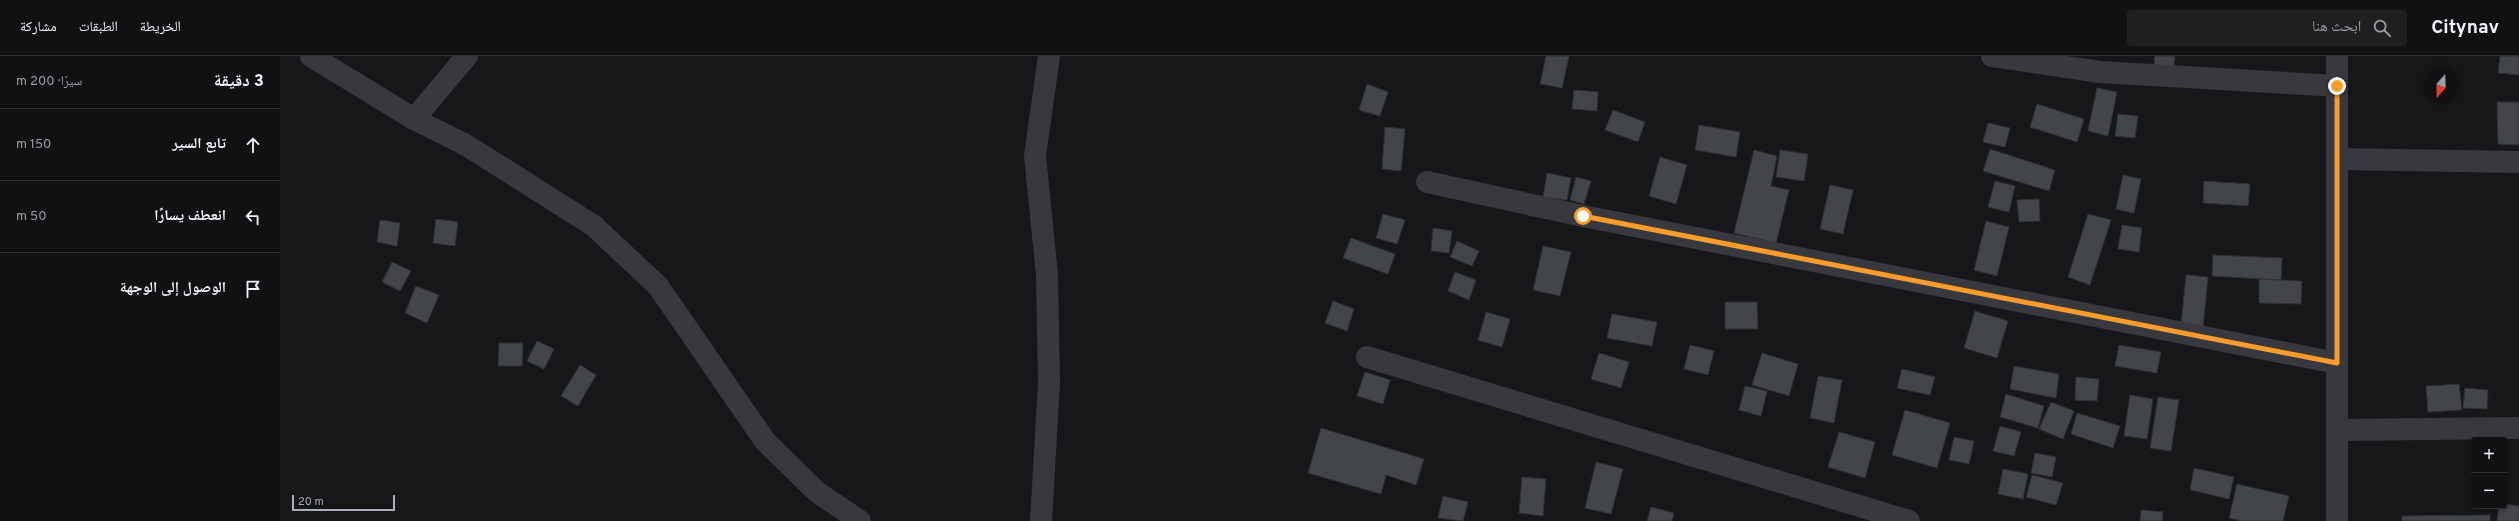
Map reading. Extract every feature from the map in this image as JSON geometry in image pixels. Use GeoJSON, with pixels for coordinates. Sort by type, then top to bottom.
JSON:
{"type":"FeatureCollection","features":[{"type":"Feature","properties":{"kind":"street"},"geometry":{"type":"LineString","coordinates":[[311,56],[414,119],[466,145],[594,226],[658,286],[765,441],[816,492],[860,521]]}},
{"type":"Feature","properties":{"kind":"street"},"geometry":{"type":"LineString","coordinates":[[414,119],[467,56]]}},
{"type":"Feature","properties":{"kind":"street"},"geometry":{"type":"LineString","coordinates":[[1041,521],[1049,383],[1047,275],[1035,156],[1049,56]]}},
{"type":"Feature","properties":{"kind":"street"},"geometry":{"type":"LineString","coordinates":[[1992,56],[2100,72],[2337,86]]}},
{"type":"Feature","properties":{"kind":"street"},"geometry":{"type":"LineString","coordinates":[[2337,56],[2337,521]]}},
{"type":"Feature","properties":{"kind":"street"},"geometry":{"type":"LineString","coordinates":[[2338,159],[2519,162]]}},
{"type":"Feature","properties":{"kind":"street"},"geometry":{"type":"LineString","coordinates":[[1427,182],[1583,216],[2337,363]]}},
{"type":"Feature","properties":{"kind":"street"},"geometry":{"type":"LineString","coordinates":[[1367,357],[1909,521]]}},
{"type":"Feature","properties":{"kind":"street"},"geometry":{"type":"LineString","coordinates":[[2337,430],[2519,428]]}},
{"type":"Feature","properties":{"kind":"building"},"geometry":{"type":"Polygon","coordinates":[[[1546,56],[1569,56],[1562,88],[1540,84],[1546,56]]]}},
{"type":"Feature","properties":{"kind":"building"},"geometry":{"type":"Polygon","coordinates":[[[2155,56],[2175,56],[2174,66],[2154,65],[2155,56]]]}},
{"type":"Feature","properties":{"kind":"building"},"geometry":{"type":"Polygon","coordinates":[[[2500,56],[2519,56],[2519,75],[2498,73],[2500,56]]]}},
{"type":"Feature","properties":{"kind":"building"},"geometry":{"type":"Polygon","coordinates":[[[1367,84],[1388,92],[1380,116],[1359,110],[1367,84]]]}},
{"type":"Feature","properties":{"kind":"building"},"geometry":{"type":"Polygon","coordinates":[[[2097,88],[2117,92],[2108,136],[2088,131],[2097,88]]]}},
{"type":"Feature","properties":{"kind":"building"},"geometry":{"type":"Polygon","coordinates":[[[1574,90],[1598,92],[1597,111],[1572,109],[1574,90]]]}},
{"type":"Feature","properties":{"kind":"building"},"geometry":{"type":"Polygon","coordinates":[[[2497,102],[2519,102],[2519,145],[2498,144],[2497,102]]]}},
{"type":"Feature","properties":{"kind":"building"},"geometry":{"type":"Polygon","coordinates":[[[2037,104],[2084,119],[2077,142],[2030,127],[2037,104]]]}},
{"type":"Feature","properties":{"kind":"building"},"geometry":{"type":"Polygon","coordinates":[[[1613,110],[1645,122],[1638,142],[1605,130],[1613,110]]]}},
{"type":"Feature","properties":{"kind":"building"},"geometry":{"type":"Polygon","coordinates":[[[2118,114],[2138,116],[2135,138],[2115,136],[2118,114]]]}},
{"type":"Feature","properties":{"kind":"building"},"geometry":{"type":"Polygon","coordinates":[[[1988,123],[2010,128],[2005,147],[1983,142],[1988,123]]]}},
{"type":"Feature","properties":{"kind":"building"},"geometry":{"type":"Polygon","coordinates":[[[1699,125],[1740,132],[1736,157],[1695,150],[1699,125]]]}},
{"type":"Feature","properties":{"kind":"building"},"geometry":{"type":"Polygon","coordinates":[[[1385,127],[1405,129],[1401,171],[1382,169],[1385,127]]]}},
{"type":"Feature","properties":{"kind":"building"},"geometry":{"type":"Polygon","coordinates":[[[1990,149],[2055,170],[2049,191],[1983,171],[1990,149]]]}},
{"type":"Feature","properties":{"kind":"building"},"geometry":{"type":"Polygon","coordinates":[[[1754,150],[1777,156],[1771,186],[1789,190],[1776,243],[1734,233],[1754,150]]]}},
{"type":"Feature","properties":{"kind":"building"},"geometry":{"type":"Polygon","coordinates":[[[1780,150],[1808,154],[1804,181],[1776,177],[1780,150]]]}},
{"type":"Feature","properties":{"kind":"building"},"geometry":{"type":"Polygon","coordinates":[[[1660,157],[1687,165],[1676,204],[1649,196],[1660,157]]]}},
{"type":"Feature","properties":{"kind":"building"},"geometry":{"type":"Polygon","coordinates":[[[1547,173],[1571,178],[1567,200],[1543,197],[1547,173]]]}},
{"type":"Feature","properties":{"kind":"building"},"geometry":{"type":"Polygon","coordinates":[[[2123,175],[2141,179],[2134,213],[2116,209],[2123,175]]]}},
{"type":"Feature","properties":{"kind":"building"},"geometry":{"type":"Polygon","coordinates":[[[1576,177],[1591,181],[1584,204],[1570,200],[1576,177]]]}},
{"type":"Feature","properties":{"kind":"building"},"geometry":{"type":"Polygon","coordinates":[[[1995,181],[2015,186],[2009,212],[1988,207],[1995,181]]]}},
{"type":"Feature","properties":{"kind":"building"},"geometry":{"type":"Polygon","coordinates":[[[2204,181],[2250,184],[2248,206],[2203,203],[2204,181]]]}},
{"type":"Feature","properties":{"kind":"building"},"geometry":{"type":"Polygon","coordinates":[[[1830,185],[1853,190],[1843,234],[1820,229],[1830,185]]]}},
{"type":"Feature","properties":{"kind":"building"},"geometry":{"type":"Polygon","coordinates":[[[2039,199],[2040,221],[2019,222],[2017,200],[2039,199]]]}},
{"type":"Feature","properties":{"kind":"building"},"geometry":{"type":"Polygon","coordinates":[[[1383,214],[1405,220],[1397,244],[1376,238],[1383,214]]]}},
{"type":"Feature","properties":{"kind":"building"},"geometry":{"type":"Polygon","coordinates":[[[2088,214],[2111,220],[2090,285],[2068,277],[2088,214]]]}},
{"type":"Feature","properties":{"kind":"building"},"geometry":{"type":"Polygon","coordinates":[[[436,219],[458,222],[455,246],[433,243],[436,219]]]}},
{"type":"Feature","properties":{"kind":"building"},"geometry":{"type":"Polygon","coordinates":[[[380,220],[400,223],[397,246],[377,242],[380,220]]]}},
{"type":"Feature","properties":{"kind":"building"},"geometry":{"type":"Polygon","coordinates":[[[1986,221],[2009,227],[1997,276],[1974,270],[1986,221]]]}},
{"type":"Feature","properties":{"kind":"building"},"geometry":{"type":"Polygon","coordinates":[[[2122,225],[2142,228],[2139,252],[2118,249],[2122,225]]]}},
{"type":"Feature","properties":{"kind":"building"},"geometry":{"type":"Polygon","coordinates":[[[1433,228],[1452,231],[1449,253],[1431,251],[1433,228]]]}},
{"type":"Feature","properties":{"kind":"building"},"geometry":{"type":"Polygon","coordinates":[[[1351,238],[1395,254],[1388,274],[1343,258],[1351,238]]]}},
{"type":"Feature","properties":{"kind":"building"},"geometry":{"type":"Polygon","coordinates":[[[1457,241],[1479,251],[1472,266],[1450,257],[1457,241]]]}},
{"type":"Feature","properties":{"kind":"building"},"geometry":{"type":"Polygon","coordinates":[[[1543,246],[1571,252],[1560,296],[1533,290],[1543,246]]]}},
{"type":"Feature","properties":{"kind":"building"},"geometry":{"type":"Polygon","coordinates":[[[2213,255],[2282,258],[2281,280],[2212,276],[2213,255]]]}},
{"type":"Feature","properties":{"kind":"building"},"geometry":{"type":"Polygon","coordinates":[[[392,262],[411,271],[400,291],[382,282],[392,262]]]}},
{"type":"Feature","properties":{"kind":"building"},"geometry":{"type":"Polygon","coordinates":[[[1455,272],[1476,280],[1469,300],[1448,291],[1455,272]]]}},
{"type":"Feature","properties":{"kind":"building"},"geometry":{"type":"Polygon","coordinates":[[[2186,275],[2208,277],[2203,328],[2181,326],[2186,275]]]}},
{"type":"Feature","properties":{"kind":"building"},"geometry":{"type":"Polygon","coordinates":[[[2259,279],[2302,281],[2301,304],[2259,303],[2259,279]]]}},
{"type":"Feature","properties":{"kind":"building"},"geometry":{"type":"Polygon","coordinates":[[[416,286],[439,295],[427,323],[405,313],[416,286]]]}},
{"type":"Feature","properties":{"kind":"building"},"geometry":{"type":"Polygon","coordinates":[[[1333,301],[1354,309],[1347,331],[1325,323],[1333,301]]]}},
{"type":"Feature","properties":{"kind":"building"},"geometry":{"type":"Polygon","coordinates":[[[1725,302],[1757,302],[1758,329],[1725,329],[1725,302]]]}},
{"type":"Feature","properties":{"kind":"building"},"geometry":{"type":"Polygon","coordinates":[[[1975,311],[2008,321],[1997,358],[1964,348],[1975,311]]]}},
{"type":"Feature","properties":{"kind":"building"},"geometry":{"type":"Polygon","coordinates":[[[1486,312],[1510,319],[1502,347],[1478,340],[1486,312]]]}},
{"type":"Feature","properties":{"kind":"building"},"geometry":{"type":"Polygon","coordinates":[[[1612,314],[1657,322],[1652,346],[1607,338],[1612,314]]]}},
{"type":"Feature","properties":{"kind":"building"},"geometry":{"type":"Polygon","coordinates":[[[537,341],[554,349],[544,369],[527,361],[537,341]]]}},
{"type":"Feature","properties":{"kind":"building"},"geometry":{"type":"Polygon","coordinates":[[[499,343],[523,343],[522,366],[498,366],[499,343]]]}},
{"type":"Feature","properties":{"kind":"building"},"geometry":{"type":"Polygon","coordinates":[[[1690,345],[1714,351],[1708,375],[1684,369],[1690,345]]]}},
{"type":"Feature","properties":{"kind":"building"},"geometry":{"type":"Polygon","coordinates":[[[2119,345],[2161,352],[2157,373],[2115,366],[2119,345]]]}},
{"type":"Feature","properties":{"kind":"building"},"geometry":{"type":"Polygon","coordinates":[[[1599,353],[1629,362],[1621,388],[1591,379],[1599,353]]]}},
{"type":"Feature","properties":{"kind":"building"},"geometry":{"type":"Polygon","coordinates":[[[1762,353],[1798,364],[1789,396],[1752,385],[1762,353]]]}},
{"type":"Feature","properties":{"kind":"building"},"geometry":{"type":"Polygon","coordinates":[[[580,365],[596,375],[578,406],[561,396],[580,365]]]}},
{"type":"Feature","properties":{"kind":"building"},"geometry":{"type":"Polygon","coordinates":[[[2014,366],[2059,374],[2056,398],[2010,389],[2014,366]]]}},
{"type":"Feature","properties":{"kind":"building"},"geometry":{"type":"Polygon","coordinates":[[[1902,369],[1935,377],[1930,395],[1897,388],[1902,369]]]}},
{"type":"Feature","properties":{"kind":"building"},"geometry":{"type":"Polygon","coordinates":[[[1365,372],[1390,380],[1383,404],[1357,396],[1365,372]]]}},
{"type":"Feature","properties":{"kind":"building"},"geometry":{"type":"Polygon","coordinates":[[[1818,376],[1842,380],[1834,423],[1810,418],[1818,376]]]}},
{"type":"Feature","properties":{"kind":"building"},"geometry":{"type":"Polygon","coordinates":[[[2076,377],[2099,379],[2097,401],[2075,400],[2076,377]]]}},
{"type":"Feature","properties":{"kind":"building"},"geometry":{"type":"Polygon","coordinates":[[[2459,384],[2462,410],[2428,412],[2426,386],[2459,384]]]}},
{"type":"Feature","properties":{"kind":"building"},"geometry":{"type":"Polygon","coordinates":[[[1745,386],[1767,391],[1761,416],[1739,410],[1745,386]]]}},
{"type":"Feature","properties":{"kind":"building"},"geometry":{"type":"Polygon","coordinates":[[[2465,388],[2488,390],[2487,409],[2463,408],[2465,388]]]}},
{"type":"Feature","properties":{"kind":"building"},"geometry":{"type":"Polygon","coordinates":[[[2006,394],[2044,406],[2038,428],[2000,417],[2006,394]]]}},
{"type":"Feature","properties":{"kind":"building"},"geometry":{"type":"Polygon","coordinates":[[[2130,395],[2153,399],[2147,439],[2124,436],[2130,395]]]}},
{"type":"Feature","properties":{"kind":"building"},"geometry":{"type":"Polygon","coordinates":[[[2158,397],[2179,400],[2171,451],[2150,448],[2158,397]]]}},
{"type":"Feature","properties":{"kind":"building"},"geometry":{"type":"Polygon","coordinates":[[[2051,402],[2074,411],[2063,439],[2039,429],[2051,402]]]}},
{"type":"Feature","properties":{"kind":"building"},"geometry":{"type":"Polygon","coordinates":[[[1905,410],[1950,423],[1937,468],[1892,455],[1905,410]]]}},
{"type":"Feature","properties":{"kind":"building"},"geometry":{"type":"Polygon","coordinates":[[[2077,413],[2120,426],[2113,448],[2071,434],[2077,413]]]}},
{"type":"Feature","properties":{"kind":"building"},"geometry":{"type":"Polygon","coordinates":[[[2000,426],[2021,432],[2014,456],[1993,451],[2000,426]]]}},
{"type":"Feature","properties":{"kind":"building"},"geometry":{"type":"Polygon","coordinates":[[[1321,428],[1424,459],[1416,485],[1386,475],[1381,494],[1308,473],[1321,428]]]}},
{"type":"Feature","properties":{"kind":"building"},"geometry":{"type":"Polygon","coordinates":[[[1839,432],[1875,442],[1865,478],[1828,467],[1839,432]]]}},
{"type":"Feature","properties":{"kind":"building"},"geometry":{"type":"Polygon","coordinates":[[[1954,437],[1974,441],[1969,464],[1949,460],[1954,437]]]}},
{"type":"Feature","properties":{"kind":"building"},"geometry":{"type":"Polygon","coordinates":[[[2035,453],[2056,457],[2052,477],[2031,473],[2035,453]]]}},
{"type":"Feature","properties":{"kind":"building"},"geometry":{"type":"Polygon","coordinates":[[[1596,462],[1623,469],[1611,514],[1585,508],[1596,462]]]}},
{"type":"Feature","properties":{"kind":"building"},"geometry":{"type":"Polygon","coordinates":[[[2194,468],[2234,477],[2229,499],[2190,490],[2194,468]]]}},
{"type":"Feature","properties":{"kind":"building"},"geometry":{"type":"Polygon","coordinates":[[[2003,469],[2028,474],[2023,499],[1998,494],[2003,469]]]}},
{"type":"Feature","properties":{"kind":"building"},"geometry":{"type":"Polygon","coordinates":[[[2032,475],[2063,483],[2056,505],[2026,497],[2032,475]]]}},
{"type":"Feature","properties":{"kind":"building"},"geometry":{"type":"Polygon","coordinates":[[[1522,477],[1546,479],[1543,516],[1519,513],[1522,477]]]}},
{"type":"Feature","properties":{"kind":"building"},"geometry":{"type":"Polygon","coordinates":[[[2237,484],[2289,496],[2283,521],[2241,521],[2229,518],[2237,484]]]}},
{"type":"Feature","properties":{"kind":"building"},"geometry":{"type":"Polygon","coordinates":[[[1443,496],[1468,502],[1463,521],[1438,518],[1443,496]]]}},
{"type":"Feature","properties":{"kind":"building"},"geometry":{"type":"Polygon","coordinates":[[[2507,504],[2519,506],[2519,521],[2497,521],[2499,509],[2507,509],[2507,504]]]}},
{"type":"Feature","properties":{"kind":"building"},"geometry":{"type":"Polygon","coordinates":[[[1651,507],[1674,513],[1672,521],[1647,521],[1651,507]]]}},
{"type":"Feature","properties":{"kind":"building"},"geometry":{"type":"Polygon","coordinates":[[[2141,510],[2163,512],[2162,521],[2140,521],[2141,510]]]}},
{"type":"Feature","properties":{"kind":"building"},"geometry":{"type":"Polygon","coordinates":[[[2490,515],[2490,521],[2402,521],[2402,516],[2490,515]]]}},
{"type":"Feature","properties":{"kind":"route"},"geometry":{"type":"LineString","coordinates":[[1583,216],[1944,285],[2337,363],[2337,86]]}}]}
